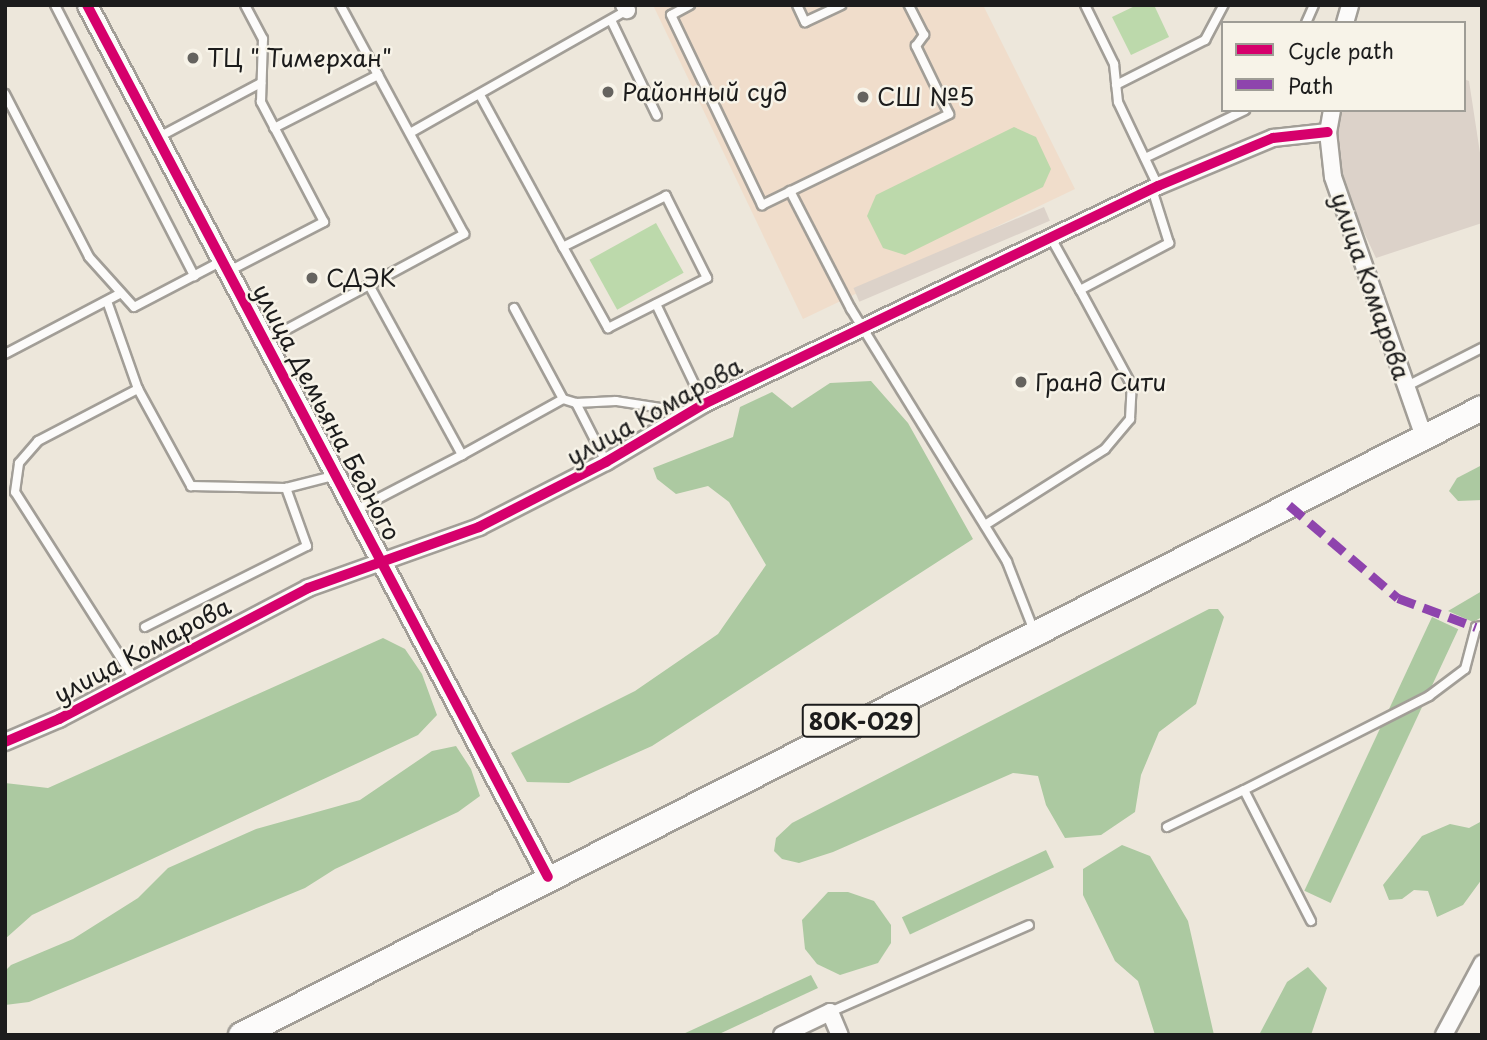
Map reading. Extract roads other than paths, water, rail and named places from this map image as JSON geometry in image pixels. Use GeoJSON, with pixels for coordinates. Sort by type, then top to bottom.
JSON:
{"type":"FeatureCollection","features":[{"type":"Feature","properties":{"kind":"main road","name":"80К-029"},"geometry":{"type":"LineString","coordinates":[[241,1035],[548,877],[1482,408]]}},
{"type":"Feature","properties":{"kind":"street","name":"улица Демьяна Бедного"},"geometry":{"type":"LineString","coordinates":[[87,5],[267,340],[548,877]]}},
{"type":"Feature","properties":{"kind":"street","name":"улица Комарова"},"geometry":{"type":"LineString","coordinates":[[1332,112],[1328,132],[1333,177],[1357,254],[1424,437]]}},
{"type":"Feature","properties":{"kind":"street","name":"улица Комарова"},"geometry":{"type":"LineString","coordinates":[[5,742],[59,719],[133,677],[308,588],[479,527],[606,462],[697,408],[1155,187],[1273,138],[1328,132]]}},
{"type":"Feature","properties":{"kind":"street"},"geometry":{"type":"LineString","coordinates":[[1444,1035],[1482,964]]}},
{"type":"Feature","properties":{"kind":"street"},"geometry":{"type":"LineString","coordinates":[[782,1035],[830,1013],[840,1035]]}},
{"type":"Feature","properties":{"kind":"lane"},"geometry":{"type":"LineString","coordinates":[[55,5],[194,276]]}},
{"type":"Feature","properties":{"kind":"lane"},"geometry":{"type":"LineString","coordinates":[[5,94],[89,257],[134,307],[194,276],[225,266],[324,222],[261,102],[263,39],[245,5]]}},
{"type":"Feature","properties":{"kind":"lane"},"geometry":{"type":"LineString","coordinates":[[267,340],[464,234],[340,5]]}},
{"type":"Feature","properties":{"kind":"lane"},"geometry":{"type":"LineString","coordinates":[[690,5],[671,15],[762,205],[949,114],[916,46],[924,35],[909,5]]}},
{"type":"Feature","properties":{"kind":"lane"},"geometry":{"type":"LineString","coordinates":[[797,5],[805,22],[841,5]]}},
{"type":"Feature","properties":{"kind":"lane"},"geometry":{"type":"LineString","coordinates":[[1080,290],[1169,243],[1145,158],[1118,102],[1114,64],[1085,5]]}},
{"type":"Feature","properties":{"kind":"lane"},"geometry":{"type":"LineString","coordinates":[[1116,85],[1205,40],[1224,5]]}},
{"type":"Feature","properties":{"kind":"lane"},"geometry":{"type":"LineString","coordinates":[[410,133],[611,20],[625,8]]}},
{"type":"Feature","properties":{"kind":"lane"},"geometry":{"type":"LineString","coordinates":[[611,20],[657,116]]}},
{"type":"Feature","properties":{"kind":"lane"},"geometry":{"type":"LineString","coordinates":[[274,128],[378,75]]}},
{"type":"Feature","properties":{"kind":"lane"},"geometry":{"type":"LineString","coordinates":[[157,138],[261,83]]}},
{"type":"Feature","properties":{"kind":"lane"},"geometry":{"type":"LineString","coordinates":[[480,95],[608,328],[707,278],[666,196],[564,247]]}},
{"type":"Feature","properties":{"kind":"lane"},"geometry":{"type":"LineString","coordinates":[[1145,158],[1241,112]]}},
{"type":"Feature","properties":{"kind":"lane"},"geometry":{"type":"LineString","coordinates":[[790,191],[851,309],[865,327],[1007,562],[1035,634]]}},
{"type":"Feature","properties":{"kind":"lane"},"geometry":{"type":"LineString","coordinates":[[985,525],[1105,449],[1130,419],[1132,386],[1051,237]]}},
{"type":"Feature","properties":{"kind":"lane"},"geometry":{"type":"LineString","coordinates":[[369,285],[462,455]]}},
{"type":"Feature","properties":{"kind":"lane"},"geometry":{"type":"LineString","coordinates":[[5,354],[121,293]]}},
{"type":"Feature","properties":{"kind":"lane"},"geometry":{"type":"LineString","coordinates":[[107,301],[138,389],[191,486],[285,488],[337,475]]}},
{"type":"Feature","properties":{"kind":"lane"},"geometry":{"type":"LineString","coordinates":[[514,308],[564,399],[576,403],[616,401],[697,408],[656,303]]}},
{"type":"Feature","properties":{"kind":"lane"},"geometry":{"type":"LineString","coordinates":[[1407,386],[1482,348]]}},
{"type":"Feature","properties":{"kind":"lane"},"geometry":{"type":"LineString","coordinates":[[133,677],[15,492],[19,463],[38,441],[138,389]]}},
{"type":"Feature","properties":{"kind":"lane"},"geometry":{"type":"LineString","coordinates":[[356,510],[564,399]]}},
{"type":"Feature","properties":{"kind":"lane"},"geometry":{"type":"LineString","coordinates":[[576,403],[606,462]]}},
{"type":"Feature","properties":{"kind":"lane"},"geometry":{"type":"LineString","coordinates":[[145,627],[307,547],[285,488]]}},
{"type":"Feature","properties":{"kind":"lane"},"geometry":{"type":"LineString","coordinates":[[1167,827],[1429,695],[1465,669],[1476,627],[1482,626]]}},
{"type":"Feature","properties":{"kind":"lane"},"geometry":{"type":"LineString","coordinates":[[1244,790],[1311,921]]}},
{"type":"Feature","properties":{"kind":"lane"},"geometry":{"type":"LineString","coordinates":[[830,1013],[1029,925]]}},
{"type":"Feature","properties":{"kind":"place","name":"ТЦ \" Тимерхан\""},"geometry":{"type":"Point","coordinates":[193,58]}},
{"type":"Feature","properties":{"kind":"place","name":"Районный суд"},"geometry":{"type":"Point","coordinates":[608,92]}},
{"type":"Feature","properties":{"kind":"place","name":"СШ №5"},"geometry":{"type":"Point","coordinates":[863,97]}},
{"type":"Feature","properties":{"kind":"place","name":"СДЭК"},"geometry":{"type":"Point","coordinates":[312,278]}},
{"type":"Feature","properties":{"kind":"place","name":"Гранд Сити"},"geometry":{"type":"Point","coordinates":[1021,382]}}]}
